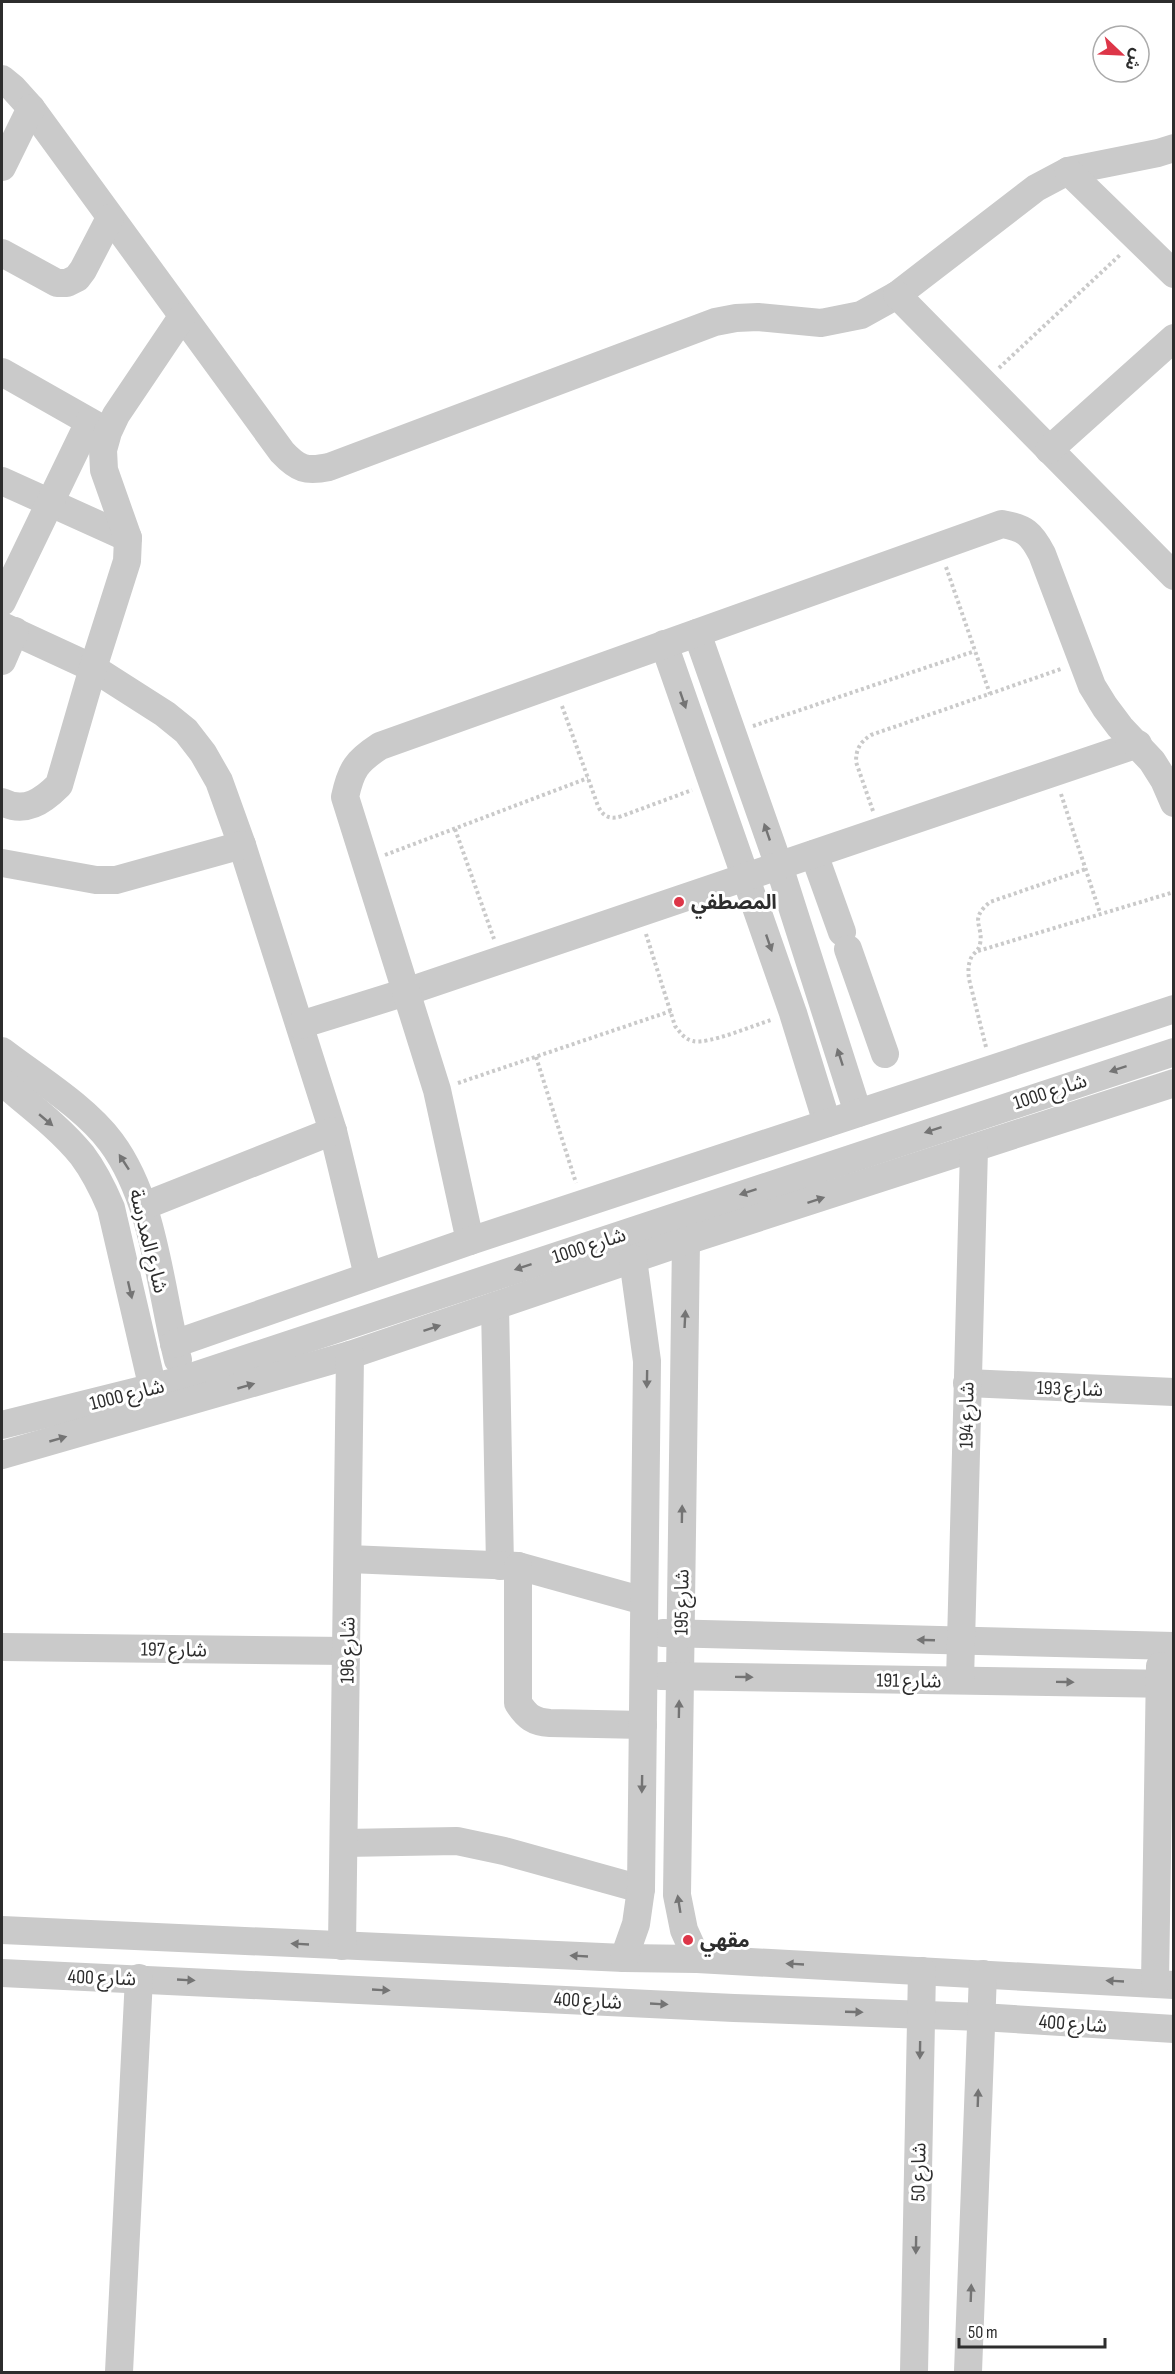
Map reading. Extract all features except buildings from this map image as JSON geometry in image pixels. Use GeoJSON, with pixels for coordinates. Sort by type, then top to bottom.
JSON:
{"type":"FeatureCollection","features":[{"type":"Feature","properties":{"kind":"street"},"geometry":{"type":"LineString","coordinates":[[2,79],[31,108],[282,452],[294,465],[311,470],[329,467],[715,322],[758,317],[821,323],[861,315],[897,295],[1036,188],[1068,171],[1173,148]]}},
{"type":"Feature","properties":{"kind":"street"},"geometry":{"type":"LineString","coordinates":[[2,167],[31,108]]}},
{"type":"Feature","properties":{"kind":"street"},"geometry":{"type":"LineString","coordinates":[[1068,171],[1173,274]]}},
{"type":"Feature","properties":{"kind":"street"},"geometry":{"type":"LineString","coordinates":[[2,253],[57,283],[67,283],[77,278],[83,270],[110,218]]}},
{"type":"Feature","properties":{"kind":"street"},"geometry":{"type":"LineString","coordinates":[[897,295],[1173,576]]}},
{"type":"Feature","properties":{"kind":"street"},"geometry":{"type":"LineString","coordinates":[[2,602],[49,503],[98,427],[116,415],[182,317]]}},
{"type":"Feature","properties":{"kind":"street"},"geometry":{"type":"LineString","coordinates":[[1049,450],[1173,338]]}},
{"type":"Feature","properties":{"kind":"street"},"geometry":{"type":"LineString","coordinates":[[2,372],[98,427],[104,470],[128,538],[127,561],[59,785],[46,799],[27,806],[8,806],[2,802]]}},
{"type":"Feature","properties":{"kind":"street"},"geometry":{"type":"LineString","coordinates":[[2,481],[128,538]]}},
{"type":"Feature","properties":{"kind":"street"},"geometry":{"type":"LineString","coordinates":[[470,1241],[437,1090],[345,796],[350,776],[362,758],[380,746],[1002,524],[1020,527],[1034,538],[1092,686],[1105,707],[1152,761],[1164,780],[1173,803]]}},
{"type":"Feature","properties":{"kind":"street"},"geometry":{"type":"LineString","coordinates":[[2,661],[8,628],[93,668],[165,714],[186,731],[203,753],[219,781],[242,845],[300,1025],[333,1131],[368,1276]]}},
{"type":"Feature","properties":{"kind":"street"},"geometry":{"type":"LineString","coordinates":[[697,633],[779,866],[858,1113]]}},
{"type":"Feature","properties":{"kind":"street"},"geometry":{"type":"LineString","coordinates":[[664,644],[793,1013],[827,1123]]}},
{"type":"Feature","properties":{"kind":"street"},"geometry":{"type":"LineString","coordinates":[[300,1025],[406,992],[1138,744]]}},
{"type":"Feature","properties":{"kind":"street"},"geometry":{"type":"LineString","coordinates":[[2,863],[96,880],[116,880],[242,845]]}},
{"type":"Feature","properties":{"kind":"street"},"geometry":{"type":"LineString","coordinates":[[814,854],[853,941],[885,1054]]}},
{"type":"Feature","properties":{"kind":"street"},"geometry":{"type":"LineString","coordinates":[[809,964],[853,941]]}},
{"type":"Feature","properties":{"kind":"street"},"geometry":{"type":"LineString","coordinates":[[793,1013],[822,1004]]}},
{"type":"Feature","properties":{"kind":"street"},"geometry":{"type":"LineString","coordinates":[[174,1344],[582,1203],[1173,1009]]}},
{"type":"Feature","properties":{"kind":"street","name":"شارع المدرسة"},"geometry":{"type":"LineString","coordinates":[[2,1051],[85,1114],[110,1141],[130,1172],[144,1206],[182,1380]]}},
{"type":"Feature","properties":{"kind":"street","name":"شارع 1000"},"geometry":{"type":"LineString","coordinates":[[2,1425],[182,1380],[1173,1052]]}},
{"type":"Feature","properties":{"kind":"street","name":"شارع المدرسة"},"geometry":{"type":"LineString","coordinates":[[2,1083],[62,1133],[82,1155],[99,1180],[111,1208],[153,1389]]}},
{"type":"Feature","properties":{"kind":"street","name":"شارع 1000"},"geometry":{"type":"LineString","coordinates":[[2,1455],[350,1355],[686,1241],[1173,1083]]}},
{"type":"Feature","properties":{"kind":"street"},"geometry":{"type":"LineString","coordinates":[[144,1206],[333,1131]]}},
{"type":"Feature","properties":{"kind":"street","name":"شارع 194"},"geometry":{"type":"LineString","coordinates":[[960,1680],[974,1149]]}},
{"type":"Feature","properties":{"kind":"street","name":"شارع 195"},"geometry":{"type":"LineString","coordinates":[[686,1241],[678,1895],[684,1930],[697,1959]]}},
{"type":"Feature","properties":{"kind":"street","name":"شارع 195"},"geometry":{"type":"LineString","coordinates":[[624,1958],[636,1924],[641,1889],[644,1676],[647,1361],[633,1259]]}},
{"type":"Feature","properties":{"kind":"street"},"geometry":{"type":"LineString","coordinates":[[495,1306],[518,1703],[525,1714],[537,1722],[643,1725]]}},
{"type":"Feature","properties":{"kind":"street","name":"شارع 196"},"geometry":{"type":"LineString","coordinates":[[342,1946],[350,1355]]}},
{"type":"Feature","properties":{"kind":"street","name":"شارع 193"},"geometry":{"type":"LineString","coordinates":[[967,1383],[1173,1392]]}},
{"type":"Feature","properties":{"kind":"street"},"geometry":{"type":"LineString","coordinates":[[349,1559],[509,1566],[644,1601]]}},
{"type":"Feature","properties":{"kind":"street","name":"شارع 191"},"geometry":{"type":"LineString","coordinates":[[644,1633],[1167,1646]]}},
{"type":"Feature","properties":{"kind":"street"},"geometry":{"type":"LineString","coordinates":[[1016,1642],[1017,1681]]}},
{"type":"Feature","properties":{"kind":"street"},"geometry":{"type":"LineString","coordinates":[[2,1930],[624,1958],[697,1959],[1164,1984],[1167,1646]]}},
{"type":"Feature","properties":{"kind":"street","name":"شارع 197"},"geometry":{"type":"LineString","coordinates":[[2,1647],[347,1651]]}},
{"type":"Feature","properties":{"kind":"street","name":"شارع 191"},"geometry":{"type":"LineString","coordinates":[[644,1676],[1166,1684]]}},
{"type":"Feature","properties":{"kind":"street"},"geometry":{"type":"LineString","coordinates":[[344,1843],[458,1841],[504,1851],[641,1889]]}},
{"type":"Feature","properties":{"kind":"street","name":"شارع 50"},"geometry":{"type":"LineString","coordinates":[[914,2373],[922,1971]]}},
{"type":"Feature","properties":{"kind":"street","name":"شارع 400"},"geometry":{"type":"LineString","coordinates":[[2,1973],[921,2014],[1173,2029]]}},
{"type":"Feature","properties":{"kind":"street"},"geometry":{"type":"LineString","coordinates":[[968,2373],[983,1974]]}},
{"type":"Feature","properties":{"kind":"street"},"geometry":{"type":"LineString","coordinates":[[119,2373],[139,1978]]}},
{"type":"Feature","properties":{"kind":"path"},"geometry":{"type":"LineString","coordinates":[[983,382],[1138,239]]}},
{"type":"Feature","properties":{"kind":"path"},"geometry":{"type":"LineString","coordinates":[[938,546],[990,694]]}},
{"type":"Feature","properties":{"kind":"path"},"geometry":{"type":"LineString","coordinates":[[732,733],[975,651]]}},
{"type":"Feature","properties":{"kind":"path"},"geometry":{"type":"LineString","coordinates":[[880,832],[856,762],[859,746],[864,739],[1083,662]]}},
{"type":"Feature","properties":{"kind":"path"},"geometry":{"type":"LineString","coordinates":[[555,683],[601,813],[615,819],[712,782]]}},
{"type":"Feature","properties":{"kind":"path"},"geometry":{"type":"LineString","coordinates":[[1054,773],[1100,913]]}},
{"type":"Feature","properties":{"kind":"path"},"geometry":{"type":"LineString","coordinates":[[365,863],[588,778]]}},
{"type":"Feature","properties":{"kind":"path"},"geometry":{"type":"LineString","coordinates":[[455,829],[501,960]]}},
{"type":"Feature","properties":{"kind":"path"},"geometry":{"type":"LineString","coordinates":[[978,951],[980,943],[978,916],[982,908],[990,902],[1086,869]]}},
{"type":"Feature","properties":{"kind":"path"},"geometry":{"type":"LineString","coordinates":[[991,1069],[969,979],[968,968],[972,957],[978,951],[1173,892]]}},
{"type":"Feature","properties":{"kind":"path"},"geometry":{"type":"LineString","coordinates":[[640,913],[675,1026],[683,1036],[694,1042],[707,1041],[793,1013]]}},
{"type":"Feature","properties":{"kind":"path"},"geometry":{"type":"LineString","coordinates":[[437,1090],[671,1011]]}},
{"type":"Feature","properties":{"kind":"path"},"geometry":{"type":"LineString","coordinates":[[536,1057],[582,1203]]}},
{"type":"Feature","properties":{"kind":"place","name":"المصطفي"},"geometry":{"type":"Point","coordinates":[679,902]}},
{"type":"Feature","properties":{"kind":"place","name":"مقهي"},"geometry":{"type":"Point","coordinates":[688,1940]}}]}
